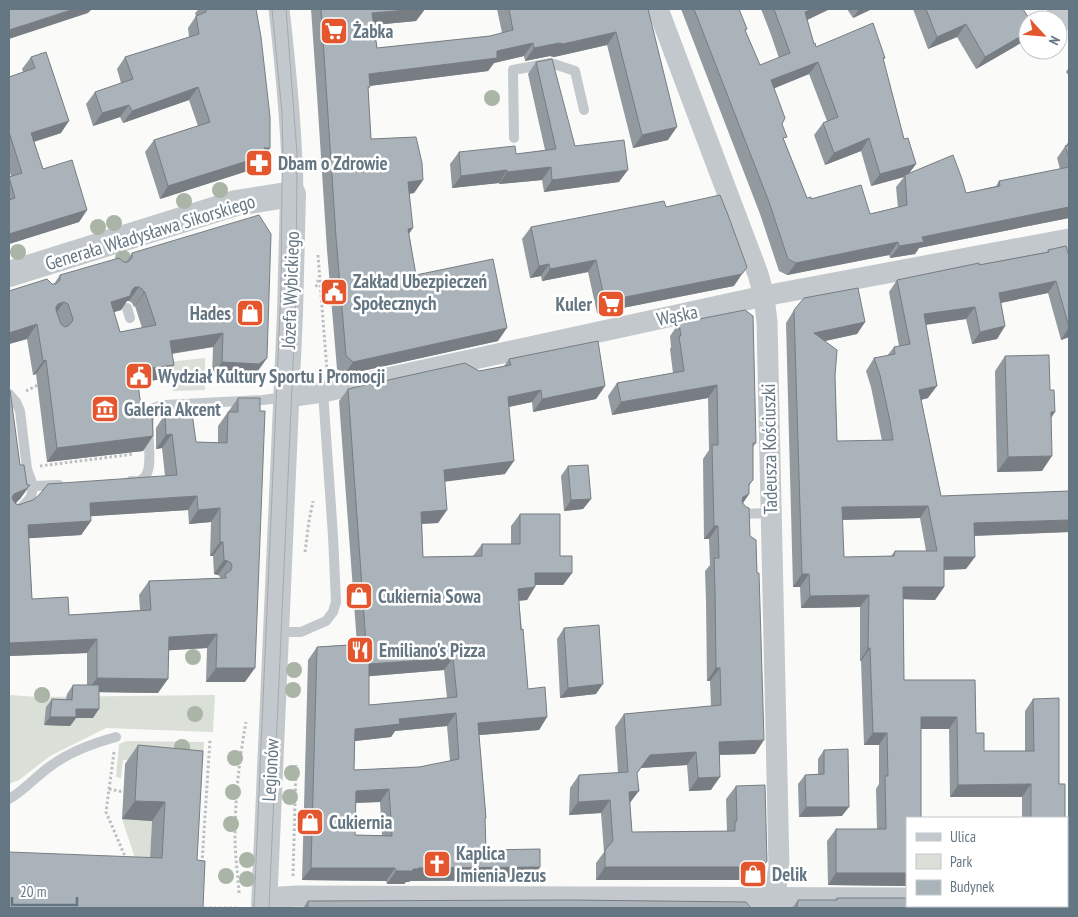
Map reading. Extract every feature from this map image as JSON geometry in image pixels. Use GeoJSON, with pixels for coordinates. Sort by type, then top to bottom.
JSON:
{"type":"FeatureCollection","features":[{"type":"Feature","properties":{"kind":"street","name":"Józefa Wybickiego"},"geometry":{"type":"LineString","coordinates":[[277,632],[293,194],[292,147],[279,9]]}},
{"type":"Feature","properties":{"kind":"street","name":"Tadeusza Kościuszki"},"geometry":{"type":"LineString","coordinates":[[658,9],[758,274],[764,296],[779,867],[774,903]]}},
{"type":"Feature","properties":{"kind":"street"},"geometry":{"type":"LineString","coordinates":[[1057,9],[1069,20]]}},
{"type":"Feature","properties":{"kind":"street","name":"Generała Władysława Sikorskiego"},"geometry":{"type":"LineString","coordinates":[[9,274],[38,269],[110,247],[236,202],[293,194]]}},
{"type":"Feature","properties":{"kind":"street","name":"Wąska"},"geometry":{"type":"LineString","coordinates":[[287,397],[329,390],[764,296],[1069,239]]}},
{"type":"Feature","properties":{"kind":"street","name":"Legionów"},"geometry":{"type":"LineString","coordinates":[[265,903],[277,632]]}},
{"type":"Feature","properties":{"kind":"street"},"geometry":{"type":"LineString","coordinates":[[265,903],[297,896],[774,903],[906,898]]}},
{"type":"Feature","properties":{"kind":"lane"},"geometry":{"type":"LineString","coordinates":[[514,138],[513,70],[551,63],[575,71],[584,110]]}},
{"type":"Feature","properties":{"kind":"lane"},"geometry":{"type":"LineString","coordinates":[[277,632],[301,632],[326,621],[333,612],[336,602],[329,390]]}},
{"type":"Feature","properties":{"kind":"lane"},"geometry":{"type":"LineString","coordinates":[[9,394],[16,402],[20,411],[28,467],[33,486],[31,497],[24,505],[19,509],[9,512]]}},
{"type":"Feature","properties":{"kind":"lane"},"geometry":{"type":"LineString","coordinates":[[120,482],[139,481],[147,474],[150,468],[150,414],[155,407],[287,397]]}},
{"type":"Feature","properties":{"kind":"lane"},"geometry":{"type":"LineString","coordinates":[[33,486],[71,484]]}},
{"type":"Feature","properties":{"kind":"lane"},"geometry":{"type":"LineString","coordinates":[[740,514],[770,513]]}},
{"type":"Feature","properties":{"kind":"lane"},"geometry":{"type":"LineString","coordinates":[[9,799],[68,755],[95,743],[116,737]]}},
{"type":"Feature","properties":{"kind":"path"},"geometry":{"type":"LineString","coordinates":[[318,255],[327,372],[334,379],[329,390]]}},
{"type":"Feature","properties":{"kind":"path"},"geometry":{"type":"LineString","coordinates":[[38,385],[46,384]]}},
{"type":"Feature","properties":{"kind":"path"},"geometry":{"type":"LineString","coordinates":[[28,467],[136,454]]}},
{"type":"Feature","properties":{"kind":"path"},"geometry":{"type":"LineString","coordinates":[[305,557],[313,495]]}},
{"type":"Feature","properties":{"kind":"path"},"geometry":{"type":"LineString","coordinates":[[116,737],[106,812],[130,868]]}},
{"type":"Feature","properties":{"kind":"path"},"geometry":{"type":"LineString","coordinates":[[201,868],[210,739]]}},
{"type":"Feature","properties":{"kind":"path"},"geometry":{"type":"LineString","coordinates":[[296,762],[293,876],[296,884]]}},
{"type":"Feature","properties":{"kind":"path"},"geometry":{"type":"LineString","coordinates":[[109,789],[124,792]]}},
{"type":"Feature","properties":{"kind":"path"},"geometry":{"type":"LineString","coordinates":[[118,859],[127,860]]}},
{"type":"Feature","properties":{"kind":"path"},"geometry":{"type":"LineString","coordinates":[[191,908],[239,908]]}},
{"type":"Feature","properties":{"kind":"green space"},"geometry":{"type":"Polygon","coordinates":[[[205,358],[205,390],[173,391],[168,362],[205,358]]]}},
{"type":"Feature","properties":{"kind":"green space"},"geometry":{"type":"Polygon","coordinates":[[[9,695],[39,697],[215,695],[213,732],[106,728],[50,756],[19,780],[9,784],[9,695]]]}},
{"type":"Feature","properties":{"kind":"green space"},"geometry":{"type":"Polygon","coordinates":[[[127,741],[204,742],[203,764],[123,760],[121,778],[116,777],[119,744],[127,741]]]}},
{"type":"Feature","properties":{"kind":"green space"},"geometry":{"type":"Polygon","coordinates":[[[122,819],[152,821],[149,877],[141,876],[122,819]]]}},
{"type":"Feature","properties":{"kind":"building"},"geometry":{"type":"Polygon","coordinates":[[[9,9],[74,9],[9,30],[9,9]]]}},
{"type":"Feature","properties":{"kind":"building"},"geometry":{"type":"Polygon","coordinates":[[[206,9],[256,9],[270,117],[270,148],[264,148],[266,155],[168,186],[154,140],[210,122],[198,87],[132,111],[129,105],[102,113],[95,92],[133,79],[125,57],[199,34],[196,16],[206,12],[206,9]]]}},
{"type":"Feature","properties":{"kind":"building"},"geometry":{"type":"Polygon","coordinates":[[[321,9],[418,9],[372,13],[377,48],[490,36],[513,30],[509,9],[648,9],[677,127],[642,135],[616,32],[563,44],[559,43],[534,48],[533,43],[497,51],[497,58],[369,74],[371,139],[416,137],[422,163],[423,180],[408,182],[413,228],[408,229],[416,275],[493,259],[507,328],[353,362],[346,356],[321,9]]]}},
{"type":"Feature","properties":{"kind":"building"},"geometry":{"type":"Polygon","coordinates":[[[694,9],[739,9],[747,29],[745,30],[760,65],[790,53],[774,9],[813,9],[805,12],[816,47],[873,23],[885,58],[883,58],[904,139],[908,138],[916,164],[880,174],[869,138],[834,153],[823,123],[838,117],[818,62],[771,80],[785,118],[782,124],[787,137],[783,138],[807,198],[811,197],[811,199],[861,185],[870,214],[907,205],[905,175],[953,155],[966,193],[1000,186],[999,181],[1069,167],[1069,207],[922,237],[924,242],[899,246],[898,242],[796,263],[788,259],[769,202],[694,9]]]}},
{"type":"Feature","properties":{"kind":"building"},"geometry":{"type":"Polygon","coordinates":[[[926,9],[1024,10],[1018,10],[1018,38],[985,57],[966,24],[937,37],[926,9]]]}},
{"type":"Feature","properties":{"kind":"building"},"geometry":{"type":"Polygon","coordinates":[[[46,52],[69,121],[31,133],[43,169],[72,160],[87,210],[9,234],[9,200],[15,198],[9,177],[22,173],[9,132],[9,77],[35,68],[31,57],[46,52]]]}},
{"type":"Feature","properties":{"kind":"building"},"geometry":{"type":"Polygon","coordinates":[[[552,59],[575,146],[624,140],[628,170],[552,180],[551,167],[461,176],[459,152],[515,146],[516,154],[556,149],[536,62],[552,59]]]}},
{"type":"Feature","properties":{"kind":"building"},"geometry":{"type":"Polygon","coordinates":[[[1069,145],[1069,157],[1065,146],[1069,145]]]}},
{"type":"Feature","properties":{"kind":"building"},"geometry":{"type":"Polygon","coordinates":[[[720,195],[747,267],[742,274],[605,301],[596,260],[550,269],[549,264],[539,266],[531,227],[664,201],[666,207],[720,195]]]}},
{"type":"Feature","properties":{"kind":"building"},"geometry":{"type":"Polygon","coordinates":[[[259,215],[271,234],[267,358],[259,364],[222,362],[223,333],[170,341],[174,365],[136,370],[142,414],[152,414],[153,436],[57,448],[46,360],[43,361],[37,324],[9,333],[9,291],[47,279],[52,284],[56,284],[60,280],[60,275],[119,258],[124,262],[128,262],[132,258],[132,253],[259,215]],[[135,287],[130,296],[111,302],[120,332],[156,325],[145,292],[139,287],[135,287]],[[64,302],[58,304],[56,310],[61,324],[65,327],[73,319],[68,304],[64,302]]]}},
{"type":"Feature","properties":{"kind":"building"},"geometry":{"type":"Polygon","coordinates":[[[1066,246],[1069,256],[1069,327],[1056,281],[999,293],[1005,326],[980,332],[975,307],[924,314],[937,386],[919,390],[941,496],[1069,491],[1069,520],[974,523],[975,557],[944,557],[944,587],[903,587],[904,680],[975,680],[976,733],[984,733],[984,751],[1034,751],[1033,699],[1059,698],[1059,784],[1065,784],[1065,817],[1031,817],[1031,784],[958,785],[957,717],[921,717],[921,817],[906,817],[906,873],[836,873],[836,829],[886,829],[885,776],[888,776],[887,733],[873,733],[870,648],[868,648],[869,595],[810,596],[809,574],[802,574],[794,310],[804,298],[858,288],[865,322],[814,333],[837,350],[835,376],[837,441],[893,440],[880,375],[874,358],[895,354],[894,347],[910,344],[897,280],[979,263],[979,265],[1049,252],[1048,250],[1066,246]],[[928,506],[842,507],[844,557],[894,556],[895,551],[937,551],[928,506]]]}},
{"type":"Feature","properties":{"kind":"building"},"geometry":{"type":"Polygon","coordinates":[[[745,310],[753,316],[756,443],[753,443],[753,480],[749,484],[749,494],[743,497],[742,502],[749,508],[750,536],[756,540],[757,573],[759,573],[764,740],[719,742],[720,777],[698,778],[696,752],[650,755],[637,773],[639,791],[629,792],[632,832],[735,831],[735,821],[737,821],[736,786],[765,785],[767,861],[762,867],[605,867],[605,850],[613,841],[610,800],[578,802],[579,775],[628,772],[624,714],[721,705],[720,668],[716,668],[714,558],[719,558],[718,526],[714,526],[712,445],[718,445],[717,385],[621,402],[617,383],[684,371],[679,323],[745,310]]]}},
{"type":"Feature","properties":{"kind":"building"},"geometry":{"type":"Polygon","coordinates":[[[598,341],[605,386],[542,399],[541,390],[508,397],[514,461],[444,470],[447,510],[421,512],[423,557],[482,556],[482,544],[520,544],[520,514],[560,514],[560,556],[572,556],[572,573],[535,573],[535,587],[518,589],[528,689],[545,687],[547,717],[478,723],[486,818],[486,850],[540,849],[540,867],[418,868],[413,869],[413,871],[396,871],[395,868],[311,868],[317,647],[366,644],[348,389],[465,363],[479,371],[511,365],[509,359],[598,341]],[[453,658],[369,664],[369,705],[457,697],[453,658]],[[456,713],[399,719],[400,724],[355,729],[354,770],[419,767],[459,759],[456,713]],[[389,789],[356,791],[355,835],[392,836],[389,789]]]}},
{"type":"Feature","properties":{"kind":"building"},"geometry":{"type":"Polygon","coordinates":[[[1049,355],[1050,390],[1054,390],[1055,412],[1051,412],[1052,456],[1008,457],[1005,356],[1049,355]]]}},
{"type":"Feature","properties":{"kind":"building"},"geometry":{"type":"Polygon","coordinates":[[[9,390],[20,465],[24,465],[27,485],[30,485],[12,497],[18,505],[33,500],[48,484],[177,475],[172,434],[166,435],[165,414],[192,413],[196,442],[227,443],[228,412],[238,412],[238,398],[260,398],[260,411],[265,411],[255,668],[216,668],[217,634],[169,637],[168,679],[97,678],[97,639],[9,643],[9,390]],[[197,496],[90,503],[91,521],[28,525],[32,599],[68,597],[69,615],[151,610],[149,581],[226,578],[225,574],[231,570],[232,566],[231,563],[224,560],[223,542],[220,542],[220,508],[198,510],[197,496]]]}},
{"type":"Feature","properties":{"kind":"building"},"geometry":{"type":"Polygon","coordinates":[[[588,465],[591,499],[571,500],[568,466],[588,465]]]}},
{"type":"Feature","properties":{"kind":"building"},"geometry":{"type":"Polygon","coordinates":[[[599,625],[603,684],[568,688],[564,628],[599,625]]]}},
{"type":"Feature","properties":{"kind":"building"},"geometry":{"type":"Polygon","coordinates":[[[73,685],[99,685],[99,709],[76,709],[76,717],[50,717],[52,699],[72,700],[73,685]]]}},
{"type":"Feature","properties":{"kind":"building"},"geometry":{"type":"Polygon","coordinates":[[[138,745],[203,751],[197,860],[205,861],[203,908],[9,908],[9,852],[162,858],[165,802],[135,801],[138,745]]]}},
{"type":"Feature","properties":{"kind":"building"},"geometry":{"type":"Polygon","coordinates":[[[848,749],[849,807],[806,807],[805,775],[824,774],[824,750],[848,749]]]}},
{"type":"Feature","properties":{"kind":"building"},"geometry":{"type":"Polygon","coordinates":[[[837,898],[906,898],[906,907],[1068,907],[1069,900],[1069,908],[797,908],[798,900],[837,900],[837,898]]]}},
{"type":"Feature","properties":{"kind":"building"},"geometry":{"type":"Polygon","coordinates":[[[569,900],[746,902],[751,908],[308,908],[308,901],[569,900]]]}},
{"type":"Feature","properties":{"kind":"tram line"},"geometry":{"type":"LineString","coordinates":[[254,908],[281,289],[282,113],[272,9]]}},
{"type":"Feature","properties":{"kind":"tram line"},"geometry":{"type":"LineString","coordinates":[[269,908],[296,296],[297,153],[286,9]]}},
{"type":"Feature","properties":{"kind":"place","name":"Żabka"},"geometry":{"type":"Point","coordinates":[334,31]}},
{"type":"Feature","properties":{"kind":"place","name":"Dbam o Zdrowie"},"geometry":{"type":"Point","coordinates":[259,163]}},
{"type":"Feature","properties":{"kind":"place","name":"Zakład Ubezpieczeń Społecznych"},"geometry":{"type":"Point","coordinates":[334,292]}},
{"type":"Feature","properties":{"kind":"place","name":"Kuler"},"geometry":{"type":"Point","coordinates":[611,304]}},
{"type":"Feature","properties":{"kind":"place","name":"Hades"},"geometry":{"type":"Point","coordinates":[250,313]}},
{"type":"Feature","properties":{"kind":"place","name":"Wydział Kultury Sportu i Promocji"},"geometry":{"type":"Point","coordinates":[139,376]}},
{"type":"Feature","properties":{"kind":"place","name":"Galeria Akcent"},"geometry":{"type":"Point","coordinates":[105,409]}},
{"type":"Feature","properties":{"kind":"place","name":"Cukiernia Sowa"},"geometry":{"type":"Point","coordinates":[359,596]}},
{"type":"Feature","properties":{"kind":"place","name":"Emiliano's Pizza"},"geometry":{"type":"Point","coordinates":[360,650]}},
{"type":"Feature","properties":{"kind":"place","name":"Cukiernia"},"geometry":{"type":"Point","coordinates":[310,822]}},
{"type":"Feature","properties":{"kind":"place","name":"Kaplica Imienia Jezus"},"geometry":{"type":"Point","coordinates":[437,864]}},
{"type":"Feature","properties":{"kind":"place","name":"Delik"},"geometry":{"type":"Point","coordinates":[753,874]}}]}
